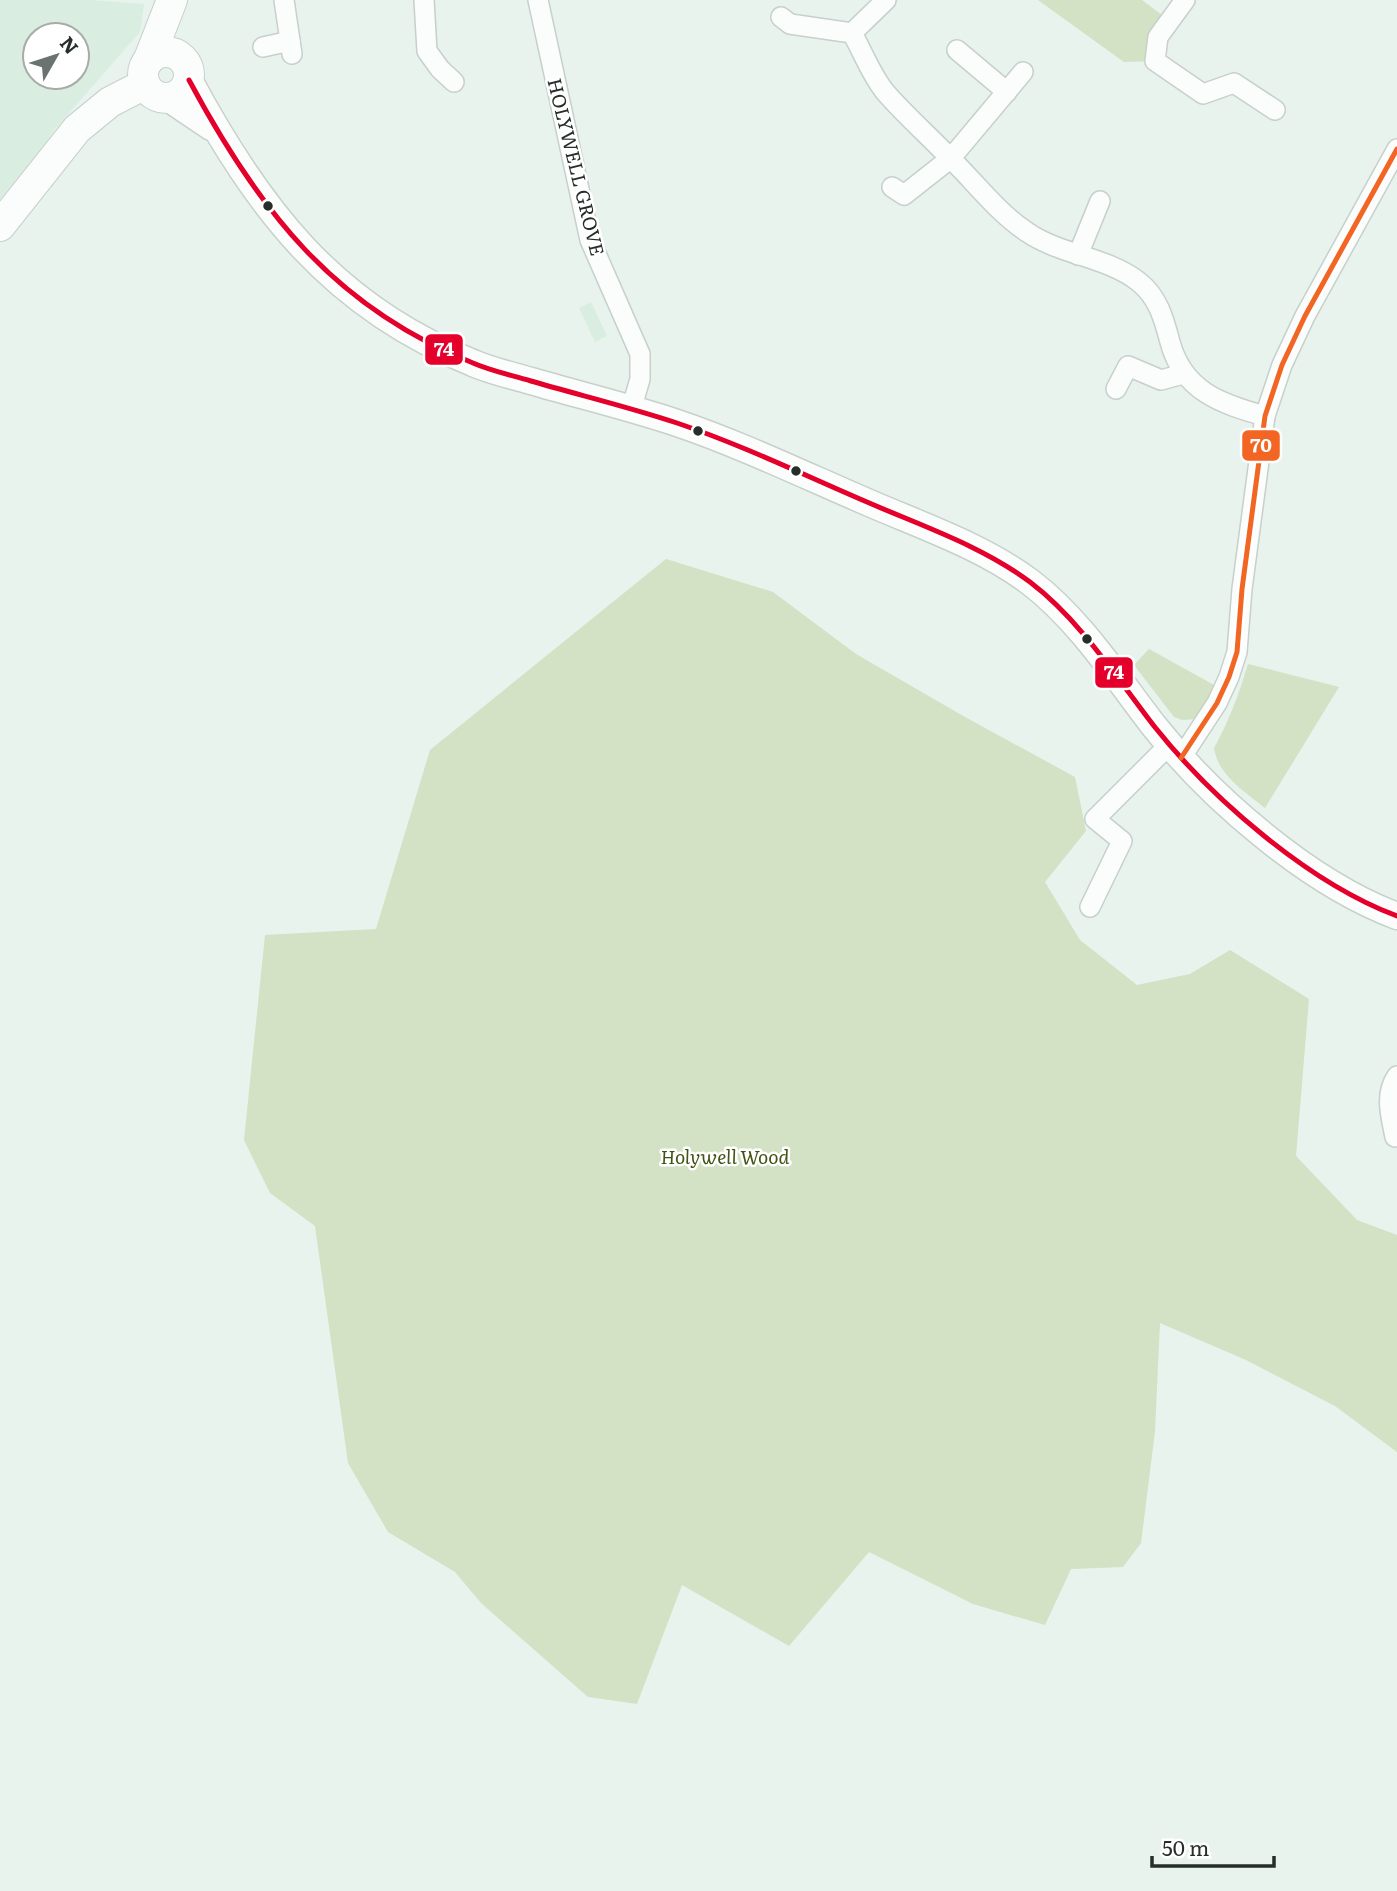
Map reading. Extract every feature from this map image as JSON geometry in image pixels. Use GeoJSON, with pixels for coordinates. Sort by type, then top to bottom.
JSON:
{"type":"FeatureCollection","features":[{"type":"Feature","properties":{"kind":"main road"},"geometry":{"type":"LineString","coordinates":[[172,0],[165,75],[215,130],[266,207],[290,236],[341,285],[383,318],[429,344],[476,365],[631,410],[715,438],[985,553],[1030,583],[1067,616],[1175,751],[1234,811],[1292,857],[1371,906],[1397,916]]}},
{"type":"Feature","properties":{"kind":"main road"},"geometry":{"type":"LineString","coordinates":[[0,226],[77,129],[110,102],[165,75]]}},
{"type":"Feature","properties":{"kind":"street"},"geometry":{"type":"LineString","coordinates":[[263,47],[291,47],[284,0]]}},
{"type":"Feature","properties":{"kind":"street"},"geometry":{"type":"LineString","coordinates":[[424,0],[427,51],[454,82]]}},
{"type":"Feature","properties":{"kind":"street","name":"HOLYWELL GROVE"},"geometry":{"type":"LineString","coordinates":[[538,0],[590,240],[640,355],[640,379],[631,410]]}},
{"type":"Feature","properties":{"kind":"street"},"geometry":{"type":"LineString","coordinates":[[1185,0],[1158,37],[1154,61],[1203,94],[1234,83],[1275,110]]}},
{"type":"Feature","properties":{"kind":"street"},"geometry":{"type":"LineString","coordinates":[[781,17],[790,24],[852,33],[893,2]]}},
{"type":"Feature","properties":{"kind":"street"},"geometry":{"type":"LineString","coordinates":[[852,33],[885,92],[1005,214],[1027,233],[1052,246],[1123,272],[1139,282],[1156,300],[1171,346],[1184,374],[1220,402],[1265,416]]}},
{"type":"Feature","properties":{"kind":"street"},"geometry":{"type":"LineString","coordinates":[[957,50],[1007,92]]}},
{"type":"Feature","properties":{"kind":"street"},"geometry":{"type":"LineString","coordinates":[[892,187],[904,195],[951,158],[1023,72]]}},
{"type":"Feature","properties":{"kind":"street"},"geometry":{"type":"LineString","coordinates":[[1090,906],[1122,841],[1095,819],[1175,751],[1217,703],[1229,677],[1237,652],[1242,589],[1265,416],[1282,365],[1305,316],[1397,149]]}},
{"type":"Feature","properties":{"kind":"street"},"geometry":{"type":"LineString","coordinates":[[1077,255],[1100,200]]}},
{"type":"Feature","properties":{"kind":"street"},"geometry":{"type":"LineString","coordinates":[[1116,389],[1128,366],[1161,380],[1184,374]]}},
{"type":"Feature","properties":{"kind":"street"},"geometry":{"type":"LineString","coordinates":[[1395,1137],[1388,1104],[1392,1084],[1397,1076]]}},
{"type":"Feature","properties":{"kind":"shaded area"},"geometry":{"type":"Polygon","coordinates":[[[0,0],[91,0],[144,4],[140,32],[91,88],[91,21],[21,21],[21,91],[88,91],[55,129],[0,208],[0,0]]]}},
{"type":"Feature","properties":{"kind":"shaded area"},"geometry":{"type":"Polygon","coordinates":[[[591,302],[607,336],[595,342],[579,308],[591,302]]]}},
{"type":"Feature","properties":{"kind":"green space"},"geometry":{"type":"Polygon","coordinates":[[[1038,0],[1142,0],[1170,21],[1155,61],[1124,62],[1038,0]]]}},
{"type":"Feature","properties":{"kind":"green space","name":"Holywell Wood"},"geometry":{"type":"Polygon","coordinates":[[[666,559],[773,592],[856,654],[1075,777],[1086,831],[1045,882],[1080,940],[1137,985],[1190,974],[1230,950],[1309,999],[1296,1156],[1357,1220],[1397,1235],[1397,1452],[1335,1406],[1246,1360],[1160,1323],[1155,1431],[1141,1543],[1123,1567],[1071,1569],[1045,1625],[973,1604],[869,1552],[789,1646],[682,1585],[637,1704],[588,1697],[481,1603],[455,1572],[388,1532],[348,1463],[315,1226],[270,1193],[244,1140],[265,935],[376,929],[430,750],[666,559]]]}},
{"type":"Feature","properties":{"kind":"green space"},"geometry":{"type":"Polygon","coordinates":[[[1149,649],[1214,685],[1199,719],[1182,720],[1174,717],[1134,665],[1149,649]]]}},
{"type":"Feature","properties":{"kind":"green space"},"geometry":{"type":"Polygon","coordinates":[[[1248,664],[1339,687],[1265,808],[1226,774],[1216,758],[1214,748],[1233,707],[1248,664]]]}},
{"type":"Feature","properties":{"kind":"transit line","name":"74"},"geometry":{"type":"LineString","coordinates":[[189,80],[215,127],[272,211],[304,249],[340,283],[379,313],[423,340],[480,366],[701,432],[930,528],[1011,569],[1048,597],[1081,631],[1177,754],[1233,809],[1264,836],[1330,883],[1397,916]]}},
{"type":"Feature","properties":{"kind":"transit line","name":"70"},"geometry":{"type":"LineString","coordinates":[[1181,758],[1217,703],[1237,652],[1242,589],[1265,416],[1282,365],[1305,316],[1397,149]]}}]}
